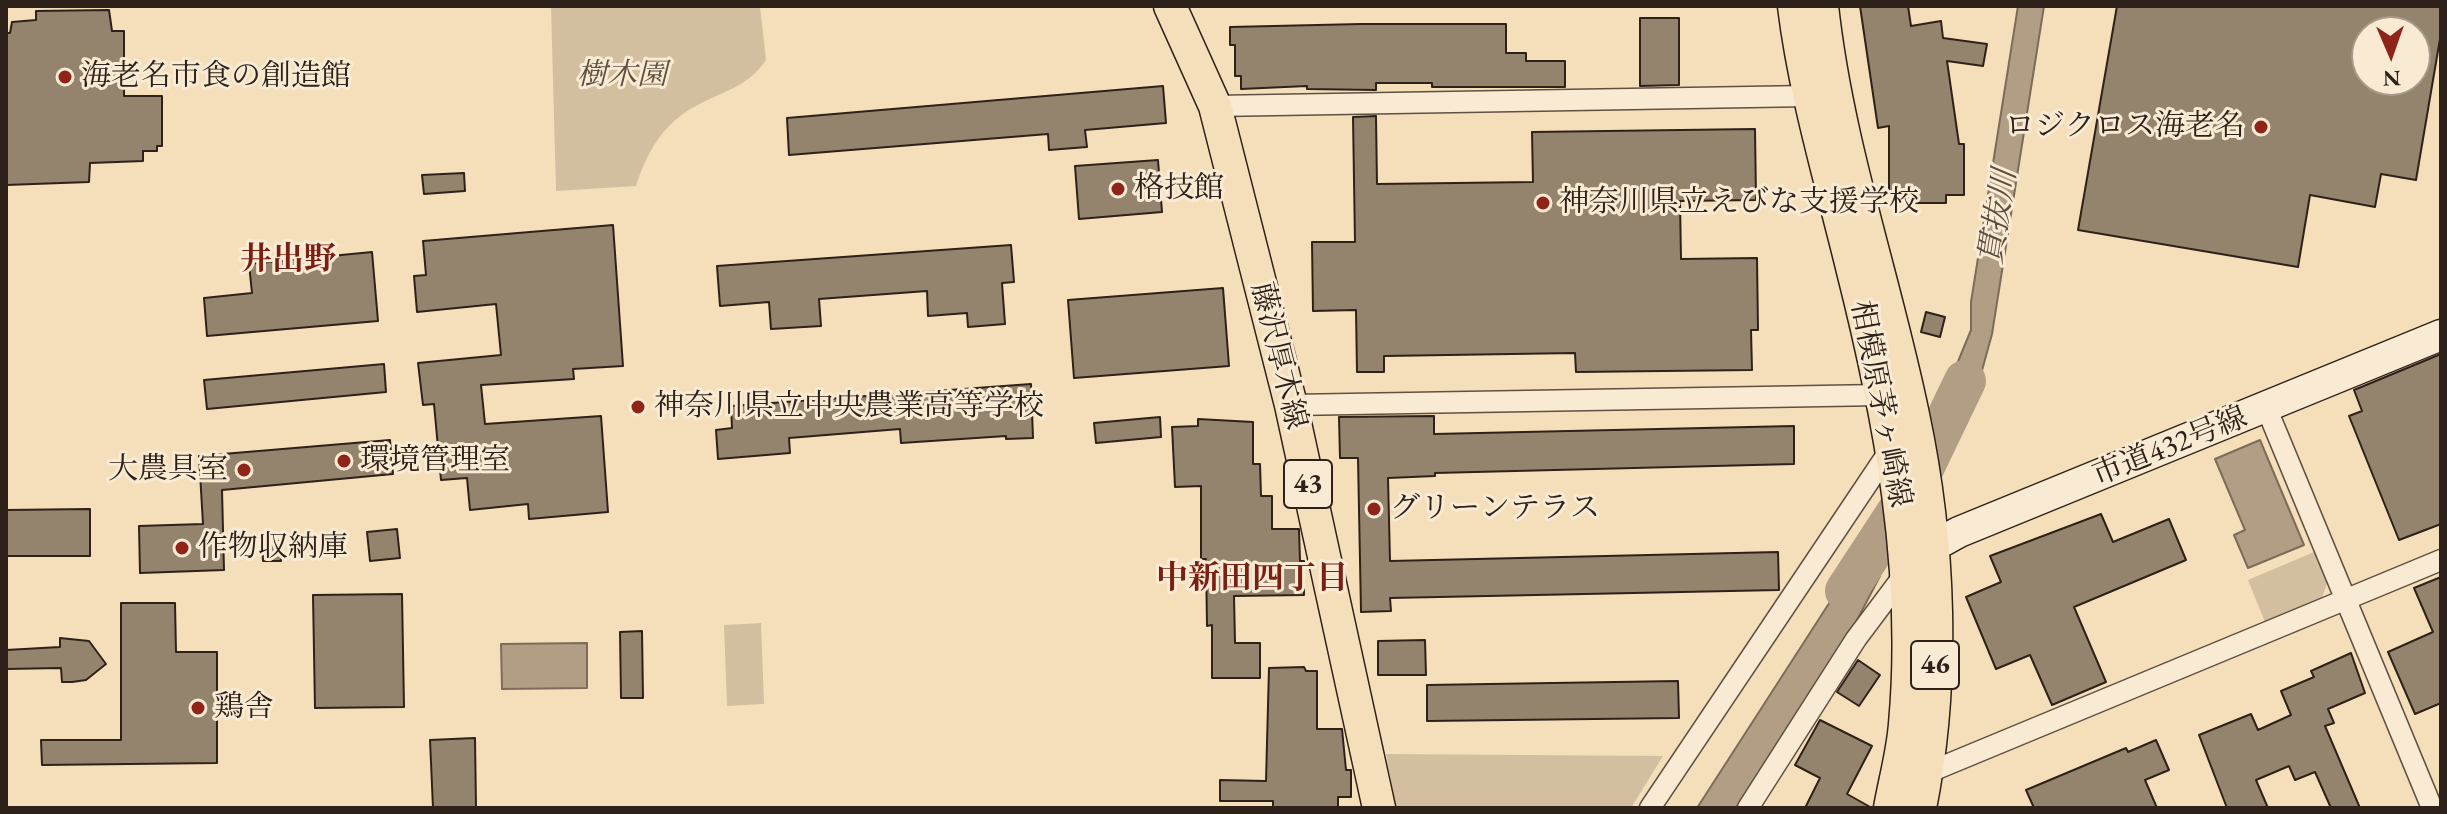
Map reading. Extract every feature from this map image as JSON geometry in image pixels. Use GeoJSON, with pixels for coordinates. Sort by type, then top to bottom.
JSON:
{"type":"FeatureCollection","features":[{"type":"Feature","properties":{"kind":"main road","name":"藤沢厚木線"},"geometry":{"type":"LineString","coordinates":[[1170,6],[1215,106],[1291,405],[1379,808]]}},
{"type":"Feature","properties":{"kind":"main road","name":"相模原茅ヶ崎線"},"geometry":{"type":"LineString","coordinates":[[1794,6],[1809,96],[1881,395],[1903,438]]}},
{"type":"Feature","properties":{"kind":"main road","name":"相模原茅ヶ崎線"},"geometry":{"type":"LineString","coordinates":[[1822,6],[1835,93],[1903,438],[1918,547],[1935,692],[1927,773],[1920,808]]}},
{"type":"Feature","properties":{"kind":"main road","name":"相模原茅ヶ崎線"},"geometry":{"type":"LineString","coordinates":[[1890,808],[1905,727],[1910,624],[1918,547]]}},
{"type":"Feature","properties":{"kind":"street"},"geometry":{"type":"LineString","coordinates":[[1215,106],[1809,96]]}},
{"type":"Feature","properties":{"kind":"street","name":"市道432号線"},"geometry":{"type":"LineString","coordinates":[[1918,547],[2441,335]]}},
{"type":"Feature","properties":{"kind":"street"},"geometry":{"type":"LineString","coordinates":[[1291,405],[1881,395]]}},
{"type":"Feature","properties":{"kind":"street"},"geometry":{"type":"LineString","coordinates":[[2266,407],[2344,599],[2437,807]]}},
{"type":"Feature","properties":{"kind":"street"},"geometry":{"type":"LineString","coordinates":[[1650,808],[1903,438]]}},
{"type":"Feature","properties":{"kind":"street"},"geometry":{"type":"LineString","coordinates":[[1748,808],[1918,547]]}},
{"type":"Feature","properties":{"kind":"street"},"geometry":{"type":"LineString","coordinates":[[1927,773],[2441,560]]}},
{"type":"Feature","properties":{"kind":"green space","name":"樹木園"},"geometry":{"type":"Polygon","coordinates":[[[551,6],[760,6],[766,60],[749,79],[694,107],[674,121],[654,146],[636,186],[556,191],[551,6]]]}},
{"type":"Feature","properties":{"kind":"green space"},"geometry":{"type":"Polygon","coordinates":[[[2314,552],[2327,583],[2322,598],[2265,622],[2248,580],[2314,552]]]}},
{"type":"Feature","properties":{"kind":"green space"},"geometry":{"type":"Polygon","coordinates":[[[761,623],[764,704],[727,706],[724,625],[761,623]]]}},
{"type":"Feature","properties":{"kind":"green space"},"geometry":{"type":"Polygon","coordinates":[[[1386,754],[1663,756],[1631,808],[1396,808],[1386,754]]]}},
{"type":"Feature","properties":{"kind":"water","name":"貫抜川"},"geometry":{"type":"Polygon","coordinates":[[[2018,6],[2044,6],[1992,334],[1975,396],[1948,459],[1938,410],[1971,330],[1971,302],[2018,6]]]}},
{"type":"Feature","properties":{"kind":"water"},"geometry":{"type":"Polygon","coordinates":[[[2260,440],[2304,545],[2248,568],[2234,535],[2245,530],[2215,459],[2260,440]]]}},
{"type":"Feature","properties":{"kind":"water"},"geometry":{"type":"Polygon","coordinates":[[[1876,524],[1880,576],[1856,622],[1736,808],[1697,808],[1857,560],[1876,524]]]}},
{"type":"Feature","properties":{"kind":"water"},"geometry":{"type":"Polygon","coordinates":[[[587,643],[587,688],[502,689],[501,644],[587,643]]]}},
{"type":"Feature","properties":{"kind":"building"},"geometry":{"type":"Polygon","coordinates":[[[1860,6],[1908,6],[1911,26],[1941,21],[1943,38],[1987,44],[1983,66],[1947,61],[1959,144],[1964,144],[1964,195],[1946,195],[1946,203],[1908,203],[1908,194],[1889,194],[1889,126],[1878,128],[1860,6]]]}},
{"type":"Feature","properties":{"kind":"building","name":"ロジクロス海老名"},"geometry":{"type":"Polygon","coordinates":[[[2117,6],[2441,6],[2441,33],[2431,92],[2431,16],[2351,16],[2351,96],[2430,96],[2416,180],[2381,174],[2375,207],[2310,195],[2298,267],[2078,230],[2117,6]]]}},
{"type":"Feature","properties":{"kind":"building","name":"海老名市食の創造館"},"geometry":{"type":"Polygon","coordinates":[[[109,10],[112,31],[124,31],[124,96],[162,96],[162,146],[157,146],[157,151],[143,151],[143,161],[90,163],[89,182],[6,185],[6,33],[10,33],[12,22],[36,20],[36,11],[109,10]]]}},
{"type":"Feature","properties":{"kind":"building"},"geometry":{"type":"Polygon","coordinates":[[[1640,18],[1679,18],[1679,85],[1640,86],[1640,18]]]}},
{"type":"Feature","properties":{"kind":"building"},"geometry":{"type":"Polygon","coordinates":[[[1506,24],[1506,53],[1526,53],[1526,61],[1565,61],[1565,87],[1432,87],[1432,83],[1376,83],[1376,90],[1307,89],[1307,86],[1241,89],[1241,76],[1235,76],[1235,45],[1230,45],[1230,27],[1506,24]]]}},
{"type":"Feature","properties":{"kind":"building"},"geometry":{"type":"Polygon","coordinates":[[[1163,86],[1166,123],[1085,130],[1087,147],[1049,150],[1048,134],[789,155],[787,118],[1163,86]]]}},
{"type":"Feature","properties":{"kind":"building"},"geometry":{"type":"Polygon","coordinates":[[[1376,116],[1377,184],[1533,182],[1532,132],[1755,129],[1756,200],[1680,201],[1681,259],[1757,258],[1758,330],[1751,330],[1752,370],[1576,372],[1575,353],[1384,356],[1384,372],[1357,372],[1356,310],[1313,311],[1312,242],[1355,242],[1353,117],[1376,116]]]}},
{"type":"Feature","properties":{"kind":"building","name":"格技館"},"geometry":{"type":"Polygon","coordinates":[[[1158,160],[1162,212],[1079,219],[1075,166],[1158,160]]]}},
{"type":"Feature","properties":{"kind":"building"},"geometry":{"type":"Polygon","coordinates":[[[464,173],[465,191],[424,194],[422,175],[464,173]]]}},
{"type":"Feature","properties":{"kind":"building"},"geometry":{"type":"Polygon","coordinates":[[[613,225],[623,366],[573,369],[574,379],[481,385],[485,424],[601,416],[608,512],[529,519],[528,504],[470,510],[467,478],[441,480],[434,404],[423,405],[418,363],[501,355],[496,304],[417,312],[414,276],[426,275],[423,241],[613,225]]]}},
{"type":"Feature","properties":{"kind":"building"},"geometry":{"type":"Polygon","coordinates":[[[1011,245],[1014,282],[1002,283],[1005,324],[968,327],[967,313],[928,316],[927,291],[819,299],[821,326],[771,329],[769,302],[720,306],[717,266],[1011,245]]]}},
{"type":"Feature","properties":{"kind":"building"},"geometry":{"type":"Polygon","coordinates":[[[372,252],[378,321],[207,336],[204,298],[252,293],[249,264],[372,252]]]}},
{"type":"Feature","properties":{"kind":"building"},"geometry":{"type":"Polygon","coordinates":[[[1223,288],[1229,366],[1074,378],[1068,300],[1223,288]]]}},
{"type":"Feature","properties":{"kind":"building"},"geometry":{"type":"Polygon","coordinates":[[[1926,312],[1945,317],[1940,337],[1921,332],[1926,312]]]}},
{"type":"Feature","properties":{"kind":"building"},"geometry":{"type":"Polygon","coordinates":[[[2441,354],[2441,524],[2399,540],[2349,416],[2362,411],[2354,390],[2441,354]]]}},
{"type":"Feature","properties":{"kind":"building"},"geometry":{"type":"Polygon","coordinates":[[[384,364],[386,392],[207,409],[204,380],[384,364]]]}},
{"type":"Feature","properties":{"kind":"building"},"geometry":{"type":"Polygon","coordinates":[[[1031,384],[1033,438],[1006,439],[1006,436],[901,443],[900,429],[789,438],[790,453],[718,459],[716,430],[732,428],[731,406],[1031,384]]]}},
{"type":"Feature","properties":{"kind":"building"},"geometry":{"type":"Polygon","coordinates":[[[1434,416],[1434,434],[1794,426],[1794,464],[1435,473],[1435,476],[1388,478],[1390,561],[1778,552],[1779,590],[1390,598],[1391,611],[1361,612],[1358,458],[1340,458],[1339,417],[1434,416]]]}},
{"type":"Feature","properties":{"kind":"building"},"geometry":{"type":"Polygon","coordinates":[[[1160,417],[1161,437],[1096,443],[1094,423],[1160,417]]]}},
{"type":"Feature","properties":{"kind":"building"},"geometry":{"type":"Polygon","coordinates":[[[1198,419],[1253,422],[1253,464],[1260,464],[1261,496],[1272,496],[1272,529],[1299,529],[1300,561],[1304,561],[1304,595],[1234,596],[1235,643],[1260,643],[1260,678],[1212,678],[1212,625],[1207,626],[1206,559],[1201,559],[1201,486],[1175,487],[1172,427],[1198,426],[1198,419]]]}},
{"type":"Feature","properties":{"kind":"building"},"geometry":{"type":"Polygon","coordinates":[[[390,440],[393,474],[222,490],[224,570],[140,573],[139,526],[203,524],[199,456],[390,440]]]}},
{"type":"Feature","properties":{"kind":"building"},"geometry":{"type":"Polygon","coordinates":[[[90,509],[90,556],[6,556],[6,510],[90,509]]]}},
{"type":"Feature","properties":{"kind":"building"},"geometry":{"type":"Polygon","coordinates":[[[2101,514],[2113,542],[2169,519],[2186,560],[2074,607],[2106,682],[2052,705],[2030,655],[1996,669],[1966,597],[2001,582],[1990,556],[2101,514]]]}},
{"type":"Feature","properties":{"kind":"building"},"geometry":{"type":"Polygon","coordinates":[[[397,529],[400,558],[370,561],[367,532],[397,529]]]}},
{"type":"Feature","properties":{"kind":"building"},"geometry":{"type":"Polygon","coordinates":[[[280,541],[281,561],[263,561],[262,542],[280,541]]]}},
{"type":"Feature","properties":{"kind":"building"},"geometry":{"type":"Polygon","coordinates":[[[2441,577],[2441,703],[2415,714],[2388,652],[2433,632],[2414,588],[2441,577]]]}},
{"type":"Feature","properties":{"kind":"building"},"geometry":{"type":"Polygon","coordinates":[[[402,594],[404,707],[315,708],[313,595],[402,594]]]}},
{"type":"Feature","properties":{"kind":"building"},"geometry":{"type":"Polygon","coordinates":[[[121,603],[175,603],[176,652],[217,652],[217,763],[42,765],[41,740],[121,740],[121,603]]]}},
{"type":"Feature","properties":{"kind":"building"},"geometry":{"type":"Polygon","coordinates":[[[642,631],[643,698],[621,698],[620,632],[642,631]]]}},
{"type":"Feature","properties":{"kind":"building"},"geometry":{"type":"Polygon","coordinates":[[[60,638],[89,641],[106,664],[86,680],[72,682],[62,682],[61,668],[6,669],[6,650],[60,647],[60,638]]]}},
{"type":"Feature","properties":{"kind":"building"},"geometry":{"type":"Polygon","coordinates":[[[1425,640],[1426,675],[1378,675],[1378,641],[1425,640]]]}},
{"type":"Feature","properties":{"kind":"building"},"geometry":{"type":"Polygon","coordinates":[[[2351,653],[2365,693],[2328,709],[2334,723],[2325,726],[2360,808],[2331,808],[2315,772],[2295,780],[2289,766],[2256,780],[2268,808],[2227,808],[2199,735],[2251,714],[2258,730],[2291,715],[2281,691],[2314,677],[2311,671],[2351,653]]]}},
{"type":"Feature","properties":{"kind":"building"},"geometry":{"type":"Polygon","coordinates":[[[1858,660],[1880,675],[1859,706],[1837,692],[1858,660]]]}},
{"type":"Feature","properties":{"kind":"building"},"geometry":{"type":"Polygon","coordinates":[[[1304,667],[1306,671],[1317,671],[1317,729],[1342,729],[1346,770],[1351,770],[1351,797],[1338,797],[1338,808],[1273,808],[1273,801],[1220,801],[1220,780],[1266,781],[1269,668],[1304,667]]]}},
{"type":"Feature","properties":{"kind":"building"},"geometry":{"type":"Polygon","coordinates":[[[1678,681],[1679,718],[1427,721],[1427,685],[1678,681]]]}},
{"type":"Feature","properties":{"kind":"building"},"geometry":{"type":"Polygon","coordinates":[[[1820,720],[1872,746],[1847,794],[1872,808],[1805,808],[1820,778],[1795,765],[1820,720]]]}},
{"type":"Feature","properties":{"kind":"building"},"geometry":{"type":"Polygon","coordinates":[[[475,738],[476,808],[433,808],[430,740],[475,738]]]}},
{"type":"Feature","properties":{"kind":"building"},"geometry":{"type":"Polygon","coordinates":[[[2156,740],[2169,770],[2145,780],[2157,808],[2034,808],[2026,790],[2126,748],[2128,752],[2156,740]]]}},
{"type":"Feature","properties":{"kind":"waterway"},"geometry":{"type":"LineString","coordinates":[[1846,591],[1914,487],[1965,381]]}},
{"type":"Feature","properties":{"kind":"place","name":"海老名市食の創造館"},"geometry":{"type":"Point","coordinates":[65,77]}},
{"type":"Feature","properties":{"kind":"place","name":"ロジクロス海老名"},"geometry":{"type":"Point","coordinates":[2261,127]}},
{"type":"Feature","properties":{"kind":"place","name":"格技館"},"geometry":{"type":"Point","coordinates":[1118,189]}},
{"type":"Feature","properties":{"kind":"place","name":"神奈川県立えびな支援学校"},"geometry":{"type":"Point","coordinates":[1543,203]}},
{"type":"Feature","properties":{"kind":"place","name":"神奈川県立中央農業高等学校"},"geometry":{"type":"Point","coordinates":[638,407]}},
{"type":"Feature","properties":{"kind":"place","name":"環境管理室"},"geometry":{"type":"Point","coordinates":[344,461]}},
{"type":"Feature","properties":{"kind":"place","name":"大農具室"},"geometry":{"type":"Point","coordinates":[244,470]}},
{"type":"Feature","properties":{"kind":"place","name":"グリーンテラス"},"geometry":{"type":"Point","coordinates":[1374,509]}},
{"type":"Feature","properties":{"kind":"place","name":"作物収納庫"},"geometry":{"type":"Point","coordinates":[182,548]}},
{"type":"Feature","properties":{"kind":"place","name":"鶏舎"},"geometry":{"type":"Point","coordinates":[198,708]}},
{"type":"Feature","properties":{"kind":"district","name":"井出野"},"geometry":{"type":"Point","coordinates":[288,260]}},
{"type":"Feature","properties":{"kind":"district","name":"中新田四丁目"},"geometry":{"type":"Point","coordinates":[1252,579]}}]}
